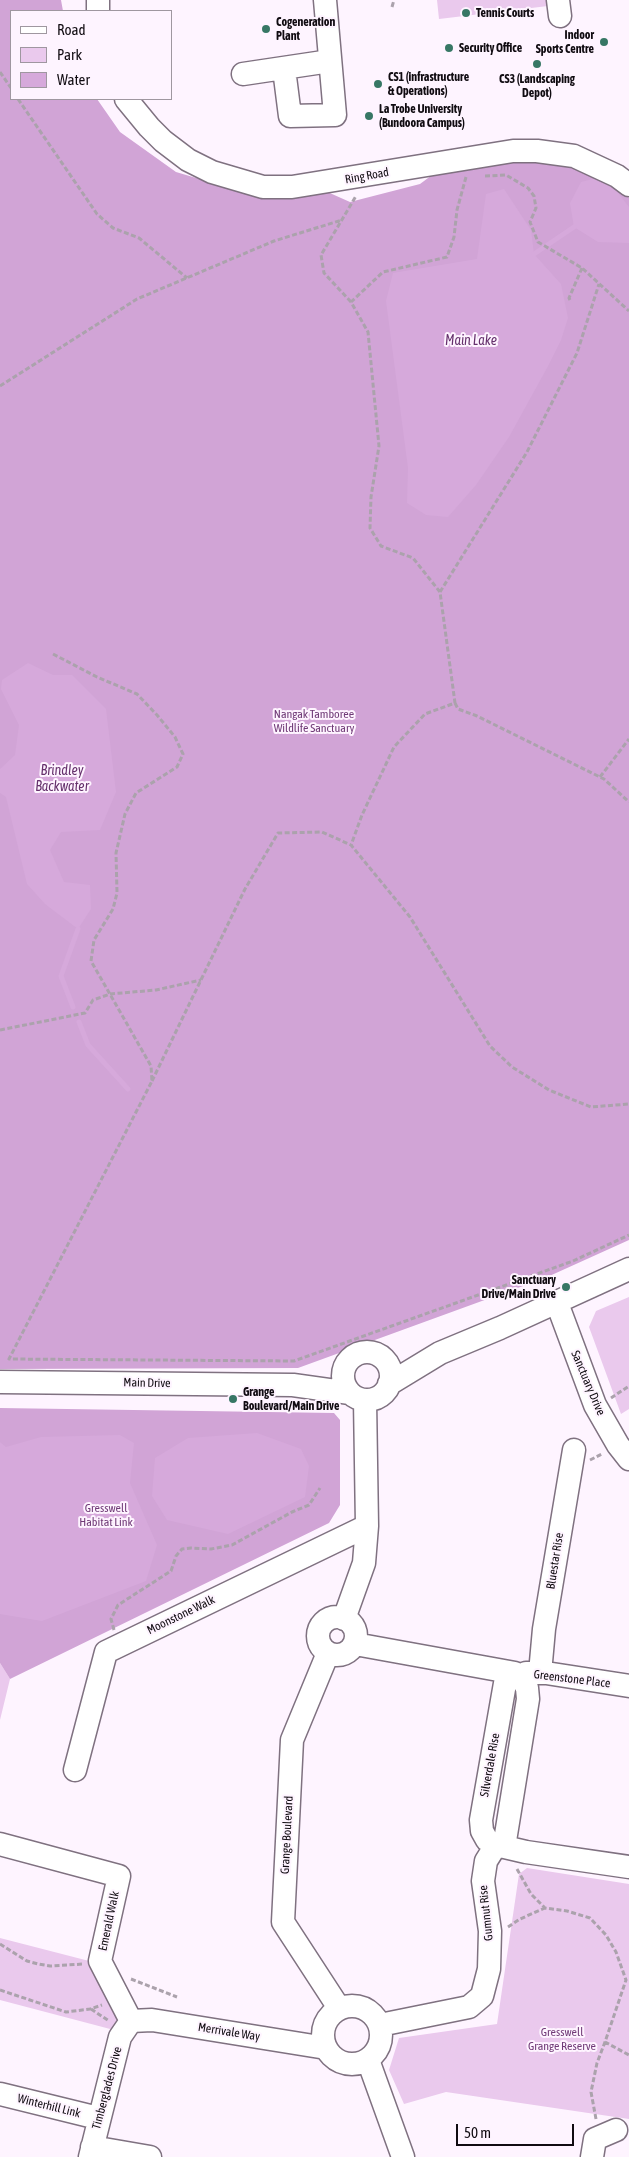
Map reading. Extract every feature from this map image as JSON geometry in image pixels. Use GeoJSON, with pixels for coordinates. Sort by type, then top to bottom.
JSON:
{"type":"FeatureCollection","features":[{"type":"Feature","properties":{"kind":"street"},"geometry":{"type":"LineString","coordinates":[[284,69],[290,116],[335,115],[325,0]]}},
{"type":"Feature","properties":{"kind":"street"},"geometry":{"type":"LineString","coordinates":[[243,74],[330,62]]}},
{"type":"Feature","properties":{"kind":"street","name":"Ring Road"},"geometry":{"type":"LineString","coordinates":[[127,100],[148,128],[188,160],[212,172],[263,187],[292,187],[513,151],[537,151],[574,156],[609,172],[629,185]]}},
{"type":"Feature","properties":{"kind":"street"},"geometry":{"type":"LineString","coordinates":[[358,1396],[380,1396],[390,1384],[440,1353],[557,1303],[629,1269]]}},
{"type":"Feature","properties":{"kind":"street","name":"Sanctuary Drive"},"geometry":{"type":"LineString","coordinates":[[557,1303],[595,1405],[623,1452]]}},
{"type":"Feature","properties":{"kind":"street"},"geometry":{"type":"LineString","coordinates":[[344,1619],[364,1564],[367,1526],[358,1396],[344,1382],[344,1369],[347,1362],[359,1353],[375,1353],[381,1357],[390,1369],[390,1384]]}},
{"type":"Feature","properties":{"kind":"street"},"geometry":{"type":"LineString","coordinates":[[381,1357],[440,1353]]}},
{"type":"Feature","properties":{"kind":"street","name":"Main Drive"},"geometry":{"type":"LineString","coordinates":[[293,1385],[344,1369]]}},
{"type":"Feature","properties":{"kind":"street","name":"Main Drive"},"geometry":{"type":"LineString","coordinates":[[0,1382],[293,1385],[358,1396]]}},
{"type":"Feature","properties":{"kind":"street","name":"Bluestar Rise"},"geometry":{"type":"LineString","coordinates":[[540,1673],[544,1629],[573,1455]]}},
{"type":"Feature","properties":{"kind":"street","name":"Moonstone Walk"},"geometry":{"type":"LineString","coordinates":[[75,1770],[106,1652],[367,1526]]}},
{"type":"Feature","properties":{"kind":"street"},"geometry":{"type":"LineString","coordinates":[[334,1618],[344,1619],[354,1627],[356,1634],[355,1644],[346,1653],[339,1655],[328,1653],[320,1643],[320,1630],[328,1620],[334,1618]]}},
{"type":"Feature","properties":{"kind":"street"},"geometry":{"type":"LineString","coordinates":[[355,1644],[511,1673]]}},
{"type":"Feature","properties":{"kind":"street","name":"Grange Boulevard"},"geometry":{"type":"LineString","coordinates":[[328,1653],[292,1740],[283,1922],[339,2008]]}},
{"type":"Feature","properties":{"kind":"street","name":"Greenstone Place"},"geometry":{"type":"LineString","coordinates":[[511,1673],[540,1673],[629,1686]]}},
{"type":"Feature","properties":{"kind":"street","name":"Silverdale Rise"},"geometry":{"type":"LineString","coordinates":[[506,1847],[488,1840],[482,1831],[481,1820],[511,1673]]}},
{"type":"Feature","properties":{"kind":"street","name":"Emerald Walk"},"geometry":{"type":"LineString","coordinates":[[0,1844],[119,1876],[100,1962],[97,1968],[120,2021]]}},
{"type":"Feature","properties":{"kind":"street"},"geometry":{"type":"LineString","coordinates":[[506,1847],[629,1867]]}},
{"type":"Feature","properties":{"kind":"street","name":"Gumnut Rise"},"geometry":{"type":"LineString","coordinates":[[380,2025],[469,2007],[482,1996],[489,1969],[490,1931],[483,1881],[486,1861],[506,1847]]}},
{"type":"Feature","properties":{"kind":"street"},"geometry":{"type":"LineString","coordinates":[[348,2006],[364,2008],[376,2017],[382,2035],[380,2046],[368,2060],[358,2064],[344,2063],[335,2059],[326,2048],[323,2038],[324,2024],[330,2015],[339,2008],[348,2006]]}},
{"type":"Feature","properties":{"kind":"street","name":"Merrivale Way"},"geometry":{"type":"LineString","coordinates":[[120,2021],[152,2020],[326,2048]]}},
{"type":"Feature","properties":{"kind":"street","name":"Timberglades Drive"},"geometry":{"type":"LineString","coordinates":[[91,2152],[98,2118],[120,2037],[120,2021]]}},
{"type":"Feature","properties":{"kind":"street"},"geometry":{"type":"LineString","coordinates":[[368,2060],[403,2157]]}},
{"type":"Feature","properties":{"kind":"street","name":"Winterhill Link"},"geometry":{"type":"LineString","coordinates":[[0,2094],[98,2118]]}},
{"type":"Feature","properties":{"kind":"street"},"geometry":{"type":"LineString","coordinates":[[594,2148],[616,2130]]}},
{"type":"Feature","properties":{"kind":"street"},"geometry":{"type":"LineString","coordinates":[[91,2152],[150,2157]]}},
{"type":"Feature","properties":{"kind":"path"},"geometry":{"type":"LineString","coordinates":[[392,7],[394,0]]}},
{"type":"Feature","properties":{"kind":"path"},"geometry":{"type":"LineString","coordinates":[[0,72],[10,87]]}},
{"type":"Feature","properties":{"kind":"path"},"geometry":{"type":"LineString","coordinates":[[19,100],[97,214],[113,228],[139,238],[187,278]]}},
{"type":"Feature","properties":{"kind":"path"},"geometry":{"type":"LineString","coordinates":[[351,302],[382,272],[448,257],[454,237],[457,210],[466,177],[506,175],[528,188],[534,196],[536,208],[530,222],[538,242],[582,268],[629,311]]}},
{"type":"Feature","properties":{"kind":"path"},"geometry":{"type":"LineString","coordinates":[[367,176],[321,255],[324,273],[351,302],[368,332],[379,446],[371,497],[370,528],[382,546],[413,558],[440,592],[454,703],[458,709],[477,716],[600,777],[629,802]]}},
{"type":"Feature","properties":{"kind":"path"},"geometry":{"type":"LineString","coordinates":[[0,386],[137,299],[274,241],[342,220]]}},
{"type":"Feature","properties":{"kind":"path"},"geometry":{"type":"LineString","coordinates":[[570,300],[569,298],[582,268]]}},
{"type":"Feature","properties":{"kind":"path"},"geometry":{"type":"LineString","coordinates":[[440,592],[527,452],[577,354],[599,284]]}},
{"type":"Feature","properties":{"kind":"path"},"geometry":{"type":"LineString","coordinates":[[53,654],[97,678],[137,694],[169,730],[183,754],[177,766],[136,793],[125,814],[116,853],[117,893],[113,909],[94,940],[91,961],[151,1066],[152,1081]]}},
{"type":"Feature","properties":{"kind":"path"},"geometry":{"type":"LineString","coordinates":[[351,845],[362,814],[394,747],[425,714],[454,703]]}},
{"type":"Feature","properties":{"kind":"path"},"geometry":{"type":"LineString","coordinates":[[600,777],[629,739]]}},
{"type":"Feature","properties":{"kind":"path"},"geometry":{"type":"LineString","coordinates":[[629,1104],[592,1107],[549,1090],[512,1067],[490,1046],[410,917],[351,845],[322,832],[278,833],[245,889],[152,1081],[9,1359],[294,1361],[573,1261],[629,1235]]}},
{"type":"Feature","properties":{"kind":"path"},"geometry":{"type":"LineString","coordinates":[[0,1030],[85,1013],[93,1000],[110,994],[156,990],[201,980]]}},
{"type":"Feature","properties":{"kind":"path"},"geometry":{"type":"LineString","coordinates":[[573,1455],[581,1461],[623,1452]]}},
{"type":"Feature","properties":{"kind":"path"},"geometry":{"type":"LineString","coordinates":[[119,1646],[111,1620],[118,1605],[171,1572],[176,1556],[182,1550],[191,1548],[211,1549],[232,1545],[308,1505],[320,1488]]}},
{"type":"Feature","properties":{"kind":"path"},"geometry":{"type":"LineString","coordinates":[[506,1847],[531,1894],[545,1908]]}},
{"type":"Feature","properties":{"kind":"path"},"geometry":{"type":"LineString","coordinates":[[505,1929],[520,1919],[545,1908],[567,1911],[590,1918],[606,1935],[616,1952],[626,1980],[597,2063],[591,2092],[597,2121],[594,2148]]}},
{"type":"Feature","properties":{"kind":"path"},"geometry":{"type":"LineString","coordinates":[[0,1944],[27,1961],[50,1966],[97,1968],[176,1997]]}},
{"type":"Feature","properties":{"kind":"path"},"geometry":{"type":"LineString","coordinates":[[0,1990],[66,2012],[90,2009],[110,2002]]}},
{"type":"Feature","properties":{"kind":"path"},"geometry":{"type":"LineString","coordinates":[[90,2009],[120,2021]]}},
{"type":"Feature","properties":{"kind":"path"},"geometry":{"type":"LineString","coordinates":[[604,2042],[629,2054]]}},
{"type":"Feature","properties":{"kind":"green space","name":"Nangak Tamboree Wildlife Sanctuary"},"geometry":{"type":"Polygon","coordinates":[[[0,0],[61,0],[63,10],[10,10],[10,100],[98,100],[120,132],[176,172],[260,197],[323,190],[350,202],[420,184],[463,152],[553,156],[619,187],[629,198],[629,1240],[545,1278],[298,1368],[0,1369],[0,0]]]}},
{"type":"Feature","properties":{"kind":"green space","name":"Tennis Courts"},"geometry":{"type":"Polygon","coordinates":[[[437,0],[547,0],[548,6],[439,19],[437,0]]]}},
{"type":"Feature","properties":{"kind":"green space"},"geometry":{"type":"Polygon","coordinates":[[[629,1297],[629,1409],[621,1414],[589,1327],[596,1311],[629,1297]]]}},
{"type":"Feature","properties":{"kind":"green space","name":"Gresswell Habitat Link"},"geometry":{"type":"Polygon","coordinates":[[[0,1408],[334,1413],[340,1420],[340,1505],[329,1523],[10,1679],[0,1663],[0,1408]]]}},
{"type":"Feature","properties":{"kind":"green space"},"geometry":{"type":"Polygon","coordinates":[[[0,1663],[10,1679],[0,1720],[0,1663]]]}},
{"type":"Feature","properties":{"kind":"green space","name":"Gresswell Grange Reserve"},"geometry":{"type":"Polygon","coordinates":[[[527,1868],[629,1884],[629,2119],[446,2092],[404,2104],[389,2070],[399,2038],[497,2024],[519,1874],[527,1868]]]}},
{"type":"Feature","properties":{"kind":"green space"},"geometry":{"type":"Polygon","coordinates":[[[0,1938],[93,1962],[120,2010],[114,2030],[0,2000],[0,1938]]]}},
{"type":"Feature","properties":{"kind":"water"},"geometry":{"type":"Polygon","coordinates":[[[605,176],[629,207],[629,243],[598,242],[574,227],[570,203],[581,182],[605,176]]]}},
{"type":"Feature","properties":{"kind":"water","name":"Main Lake"},"geometry":{"type":"Polygon","coordinates":[[[504,189],[531,230],[534,254],[561,284],[568,318],[561,340],[509,437],[476,485],[448,517],[426,515],[407,503],[408,468],[386,301],[393,273],[477,259],[486,194],[504,189]]]}},
{"type":"Feature","properties":{"kind":"water","name":"Brindley Backwater"},"geometry":{"type":"Polygon","coordinates":[[[28,663],[53,675],[72,675],[106,709],[116,792],[100,830],[61,832],[50,850],[64,882],[90,885],[91,909],[78,929],[45,904],[27,884],[6,797],[0,793],[0,769],[15,755],[19,725],[1,689],[2,680],[28,663]]]}},
{"type":"Feature","properties":{"kind":"water"},"geometry":{"type":"Polygon","coordinates":[[[257,1433],[301,1449],[309,1466],[305,1497],[228,1534],[167,1520],[152,1496],[155,1458],[188,1438],[257,1433]]]}},
{"type":"Feature","properties":{"kind":"water"},"geometry":{"type":"Polygon","coordinates":[[[120,1435],[134,1443],[130,1483],[157,1545],[146,1581],[42,1621],[0,1614],[0,1442],[6,1447],[41,1437],[120,1435]]]}},
{"type":"Feature","properties":{"kind":"waterway"},"geometry":{"type":"LineString","coordinates":[[534,254],[574,227]]}},
{"type":"Feature","properties":{"kind":"waterway"},"geometry":{"type":"LineString","coordinates":[[73,1007],[61,976],[78,929]]}},
{"type":"Feature","properties":{"kind":"waterway"},"geometry":{"type":"LineString","coordinates":[[79,1022],[88,1045],[128,1089]]}},
{"type":"Feature","properties":{"kind":"place","name":"Tennis Courts"},"geometry":{"type":"Point","coordinates":[466,13]}},
{"type":"Feature","properties":{"kind":"place","name":"Cogeneration Plant"},"geometry":{"type":"Point","coordinates":[266,29]}},
{"type":"Feature","properties":{"kind":"place","name":"Indoor Sports Centre"},"geometry":{"type":"Point","coordinates":[604,42]}},
{"type":"Feature","properties":{"kind":"place","name":"Security Office"},"geometry":{"type":"Point","coordinates":[449,48]}},
{"type":"Feature","properties":{"kind":"place","name":"CS3 (Landscaping Depot)"},"geometry":{"type":"Point","coordinates":[537,64]}},
{"type":"Feature","properties":{"kind":"place","name":"CS1 (infrastructure & Operations)"},"geometry":{"type":"Point","coordinates":[378,84]}},
{"type":"Feature","properties":{"kind":"place","name":"La Trobe University (Bundoora Campus)"},"geometry":{"type":"Point","coordinates":[369,116]}},
{"type":"Feature","properties":{"kind":"place","name":"Sanctuary Drive/Main Drive"},"geometry":{"type":"Point","coordinates":[566,1287]}},
{"type":"Feature","properties":{"kind":"place","name":"Grange Boulevard/Main Drive"},"geometry":{"type":"Point","coordinates":[233,1399]}}]}
